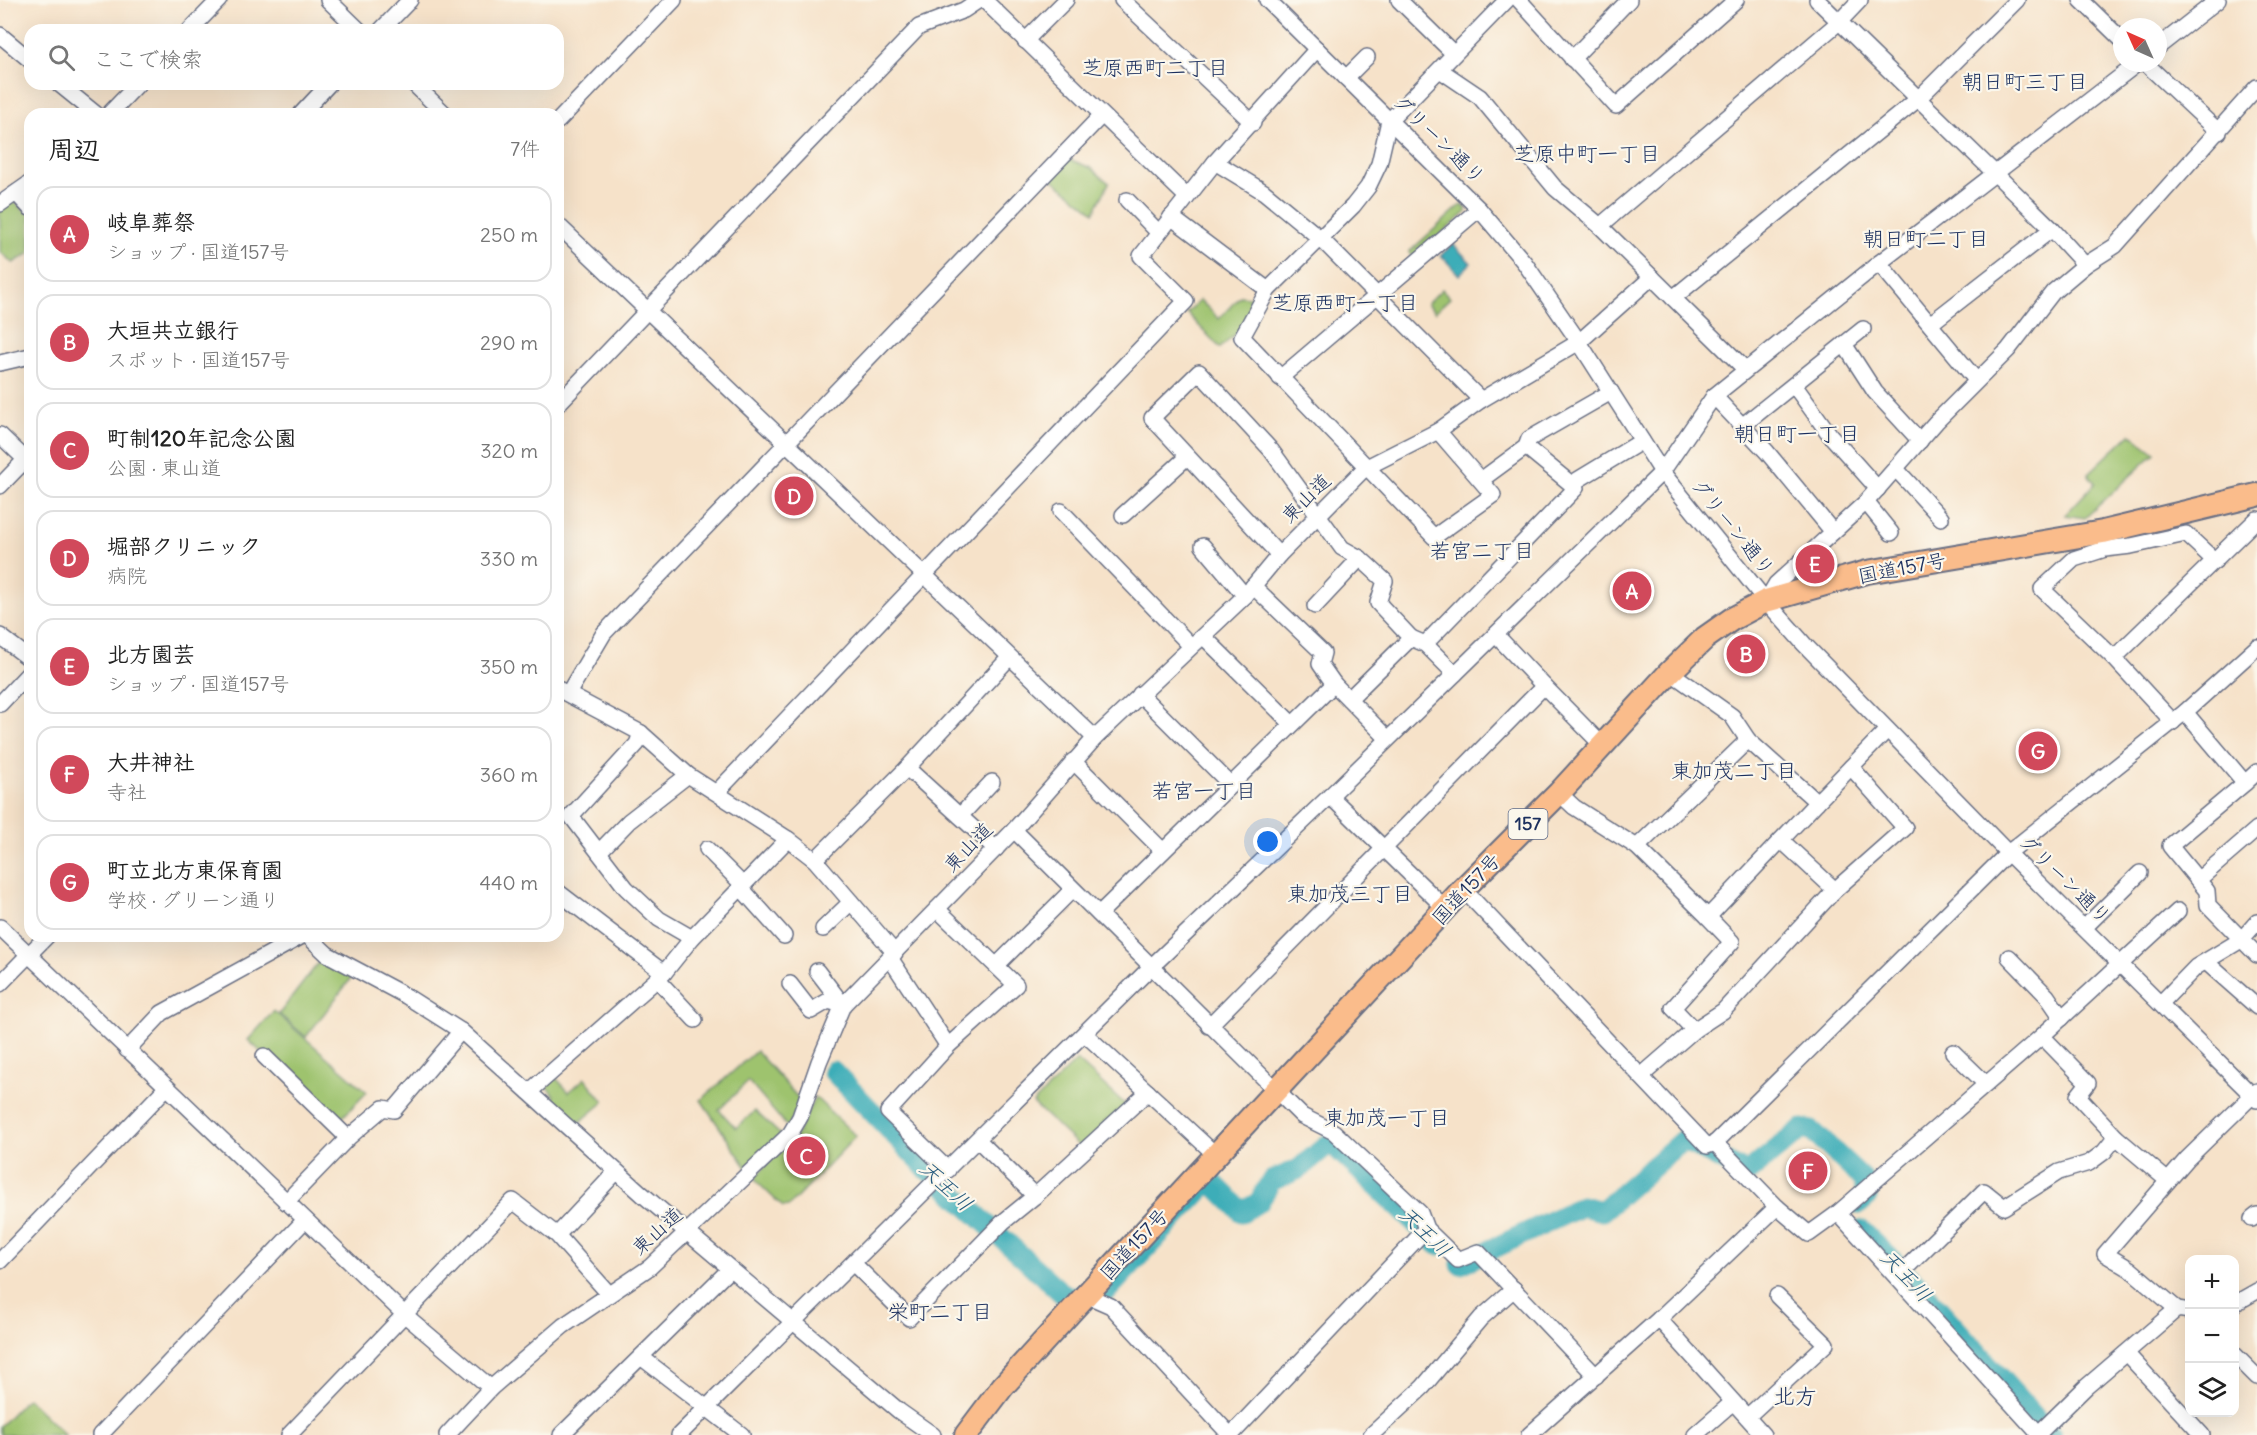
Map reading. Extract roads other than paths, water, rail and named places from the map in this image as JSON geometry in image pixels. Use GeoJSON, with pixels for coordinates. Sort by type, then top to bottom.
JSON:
{"type":"FeatureCollection","features":[{"type":"Feature","properties":{"kind":"highway","name":"国道157号"},"geometry":{"type":"LineString","coordinates":[[966,1435],[1004,1386],[1086,1295],[1447,910],[1463,889],[1559,793],[1670,672],[1706,638],[1732,619],[1766,601],[1867,572],[2103,532],[2257,495]]}},
{"type":"Feature","properties":{"kind":"street"},"geometry":{"type":"LineString","coordinates":[[196,24],[219,0]]}},
{"type":"Feature","properties":{"kind":"street"},"geometry":{"type":"LineString","coordinates":[[328,0],[353,24]]}},
{"type":"Feature","properties":{"kind":"street"},"geometry":{"type":"LineString","coordinates":[[387,24],[410,0]]}},
{"type":"Feature","properties":{"kind":"street"},"geometry":{"type":"LineString","coordinates":[[564,115],[674,0]]}},
{"type":"Feature","properties":{"kind":"street"},"geometry":{"type":"LineString","coordinates":[[564,398],[919,27],[961,5],[979,0]]}},
{"type":"Feature","properties":{"kind":"street"},"geometry":{"type":"LineString","coordinates":[[984,0],[1186,197]]}},
{"type":"Feature","properties":{"kind":"street"},"geometry":{"type":"LineString","coordinates":[[1025,41],[1066,0]]}},
{"type":"Feature","properties":{"kind":"street"},"geometry":{"type":"LineString","coordinates":[[1122,0],[1253,123]]}},
{"type":"Feature","properties":{"kind":"street"},"geometry":{"type":"LineString","coordinates":[[1399,0],[1454,54]]}},
{"type":"Feature","properties":{"kind":"street"},"geometry":{"type":"LineString","coordinates":[[1438,431],[1493,495],[1434,537],[1365,468],[1242,337],[1268,290],[1321,239],[1368,187],[1379,164],[1389,121],[1507,0]]}},
{"type":"Feature","properties":{"kind":"street"},"geometry":{"type":"LineString","coordinates":[[1519,0],[1616,106],[1736,0]]}},
{"type":"Feature","properties":{"kind":"street"},"geometry":{"type":"LineString","coordinates":[[1572,59],[1629,0]]}},
{"type":"Feature","properties":{"kind":"street"},"geometry":{"type":"LineString","coordinates":[[1817,0],[2052,229],[2085,265]]}},
{"type":"Feature","properties":{"kind":"street"},"geometry":{"type":"LineString","coordinates":[[1600,226],[1839,21],[1860,0]]}},
{"type":"Feature","properties":{"kind":"street"},"geometry":{"type":"LineString","coordinates":[[1673,298],[1918,99],[2017,0]]}},
{"type":"Feature","properties":{"kind":"street"},"geometry":{"type":"LineString","coordinates":[[2081,0],[2113,31]]}},
{"type":"Feature","properties":{"kind":"street"},"geometry":{"type":"LineString","coordinates":[[2167,40],[2218,0]]}},
{"type":"Feature","properties":{"kind":"street","name":"グリーン通り"},"geometry":{"type":"LineString","coordinates":[[1274,2],[1317,49],[1479,209],[1524,262],[1579,342],[1662,472],[1766,601],[1887,730],[2008,853],[2255,1095]]}},
{"type":"Feature","properties":{"kind":"street"},"geometry":{"type":"LineString","coordinates":[[0,35],[24,55]]}},
{"type":"Feature","properties":{"kind":"street"},"geometry":{"type":"LineString","coordinates":[[717,792],[1186,301],[1141,256],[1215,162],[1253,123],[1317,49]]}},
{"type":"Feature","properties":{"kind":"street"},"geometry":{"type":"LineString","coordinates":[[1346,78],[1367,57]]}},
{"type":"Feature","properties":{"kind":"street"},"geometry":{"type":"LineString","coordinates":[[1440,70],[1480,98],[1555,188],[1600,226],[1745,369]]}},
{"type":"Feature","properties":{"kind":"street"},"geometry":{"type":"LineString","coordinates":[[679,1435],[1151,967],[1330,796],[1387,738],[1497,635],[1662,472],[1714,396],[1879,263],[2126,72]]}},
{"type":"Feature","properties":{"kind":"street"},"geometry":{"type":"LineString","coordinates":[[2155,72],[2219,132]]}},
{"type":"Feature","properties":{"kind":"street"},"geometry":{"type":"LineString","coordinates":[[1766,601],[1776,584],[1866,502],[1976,380],[2008,350],[2053,292],[2085,265],[2115,246],[2257,87]]}},
{"type":"Feature","properties":{"kind":"street"},"geometry":{"type":"LineString","coordinates":[[66,90],[89,108]]}},
{"type":"Feature","properties":{"kind":"street"},"geometry":{"type":"LineString","coordinates":[[115,108],[132,90]]}},
{"type":"Feature","properties":{"kind":"street"},"geometry":{"type":"LineString","coordinates":[[307,108],[324,90]]}},
{"type":"Feature","properties":{"kind":"street"},"geometry":{"type":"LineString","coordinates":[[420,90],[439,108]]}},
{"type":"Feature","properties":{"kind":"street"},"geometry":{"type":"LineString","coordinates":[[564,690],[604,633],[784,443],[1099,118]]}},
{"type":"Feature","properties":{"kind":"street"},"geometry":{"type":"LineString","coordinates":[[1215,162],[1264,192],[1321,239],[1481,400]]}},
{"type":"Feature","properties":{"kind":"street"},"geometry":{"type":"LineString","coordinates":[[0,204],[24,187]]}},
{"type":"Feature","properties":{"kind":"street"},"geometry":{"type":"LineString","coordinates":[[16,193],[24,202]]}},
{"type":"Feature","properties":{"kind":"street"},"geometry":{"type":"LineString","coordinates":[[1126,200],[1159,233]]}},
{"type":"Feature","properties":{"kind":"street"},"geometry":{"type":"LineString","coordinates":[[1280,378],[1479,209]]}},
{"type":"Feature","properties":{"kind":"street"},"geometry":{"type":"LineString","coordinates":[[1171,217],[1268,290]]}},
{"type":"Feature","properties":{"kind":"street"},"geometry":{"type":"LineString","coordinates":[[1930,324],[2052,229]]}},
{"type":"Feature","properties":{"kind":"street"},"geometry":{"type":"LineString","coordinates":[[564,231],[1095,738]]}},
{"type":"Feature","properties":{"kind":"street"},"geometry":{"type":"LineString","coordinates":[[1879,263],[1976,380]]}},
{"type":"Feature","properties":{"kind":"street","name":"東山道"},"geometry":{"type":"LineString","coordinates":[[447,1435],[491,1388],[563,1326],[650,1267],[790,1134],[800,1117],[819,1062],[843,1005],[1014,830],[1095,738],[1249,591],[1279,555],[1365,468],[1438,431],[1481,400],[1579,342],[1652,277]]}},
{"type":"Feature","properties":{"kind":"street"},"geometry":{"type":"LineString","coordinates":[[1742,426],[1863,329]]}},
{"type":"Feature","properties":{"kind":"street"},"geometry":{"type":"LineString","coordinates":[[1844,344],[1875,392],[1920,441]]}},
{"type":"Feature","properties":{"kind":"street"},"geometry":{"type":"LineString","coordinates":[[0,363],[24,357]]}},
{"type":"Feature","properties":{"kind":"street"},"geometry":{"type":"LineString","coordinates":[[1279,555],[1152,418],[1199,372],[1271,450],[1342,548],[1360,558],[1385,581],[1378,603],[1455,674]]}},
{"type":"Feature","properties":{"kind":"street"},"geometry":{"type":"LineString","coordinates":[[1794,384],[1830,435],[1878,489]]}},
{"type":"Feature","properties":{"kind":"street"},"geometry":{"type":"LineString","coordinates":[[1481,480],[1526,447],[1529,439],[1611,392]]}},
{"type":"Feature","properties":{"kind":"street"},"geometry":{"type":"LineString","coordinates":[[1714,396],[1833,532]]}},
{"type":"Feature","properties":{"kind":"street"},"geometry":{"type":"LineString","coordinates":[[0,435],[24,454]]}},
{"type":"Feature","properties":{"kind":"street"},"geometry":{"type":"LineString","coordinates":[[1571,484],[1642,441]]}},
{"type":"Feature","properties":{"kind":"street"},"geometry":{"type":"LineString","coordinates":[[1349,699],[1418,641],[1572,495],[1576,489],[1526,447]]}},
{"type":"Feature","properties":{"kind":"street"},"geometry":{"type":"LineString","coordinates":[[1123,515],[1187,457]]}},
{"type":"Feature","properties":{"kind":"street"},"geometry":{"type":"LineString","coordinates":[[0,486],[24,461]]}},
{"type":"Feature","properties":{"kind":"street"},"geometry":{"type":"LineString","coordinates":[[1896,469],[1941,518]]}},
{"type":"Feature","properties":{"kind":"street"},"geometry":{"type":"LineString","coordinates":[[1866,502],[1891,532]]}},
{"type":"Feature","properties":{"kind":"street"},"geometry":{"type":"LineString","coordinates":[[1061,511],[1197,641],[1292,724]]}},
{"type":"Feature","properties":{"kind":"street"},"geometry":{"type":"LineString","coordinates":[[2114,658],[2257,519]]}},
{"type":"Feature","properties":{"kind":"street"},"geometry":{"type":"LineString","coordinates":[[2215,561],[2186,534],[2105,549],[2074,559],[2042,590],[2179,717],[2245,783]]}},
{"type":"Feature","properties":{"kind":"street"},"geometry":{"type":"LineString","coordinates":[[1203,546],[1249,591],[1323,653],[1320,664],[1334,684],[1387,738]]}},
{"type":"Feature","properties":{"kind":"street"},"geometry":{"type":"LineString","coordinates":[[1315,606],[1360,558]]}},
{"type":"Feature","properties":{"kind":"street"},"geometry":{"type":"LineString","coordinates":[[1497,635],[1603,746]]}},
{"type":"Feature","properties":{"kind":"street"},"geometry":{"type":"LineString","coordinates":[[0,636],[24,654]]}},
{"type":"Feature","properties":{"kind":"street"},"geometry":{"type":"LineString","coordinates":[[1463,889],[1707,1146],[1715,1143],[2008,853],[2179,717],[2257,647]]}},
{"type":"Feature","properties":{"kind":"street"},"geometry":{"type":"LineString","coordinates":[[815,860],[907,768],[1009,658]]}},
{"type":"Feature","properties":{"kind":"street"},"geometry":{"type":"LineString","coordinates":[[1670,672],[1732,716],[1748,740],[1817,802]]}},
{"type":"Feature","properties":{"kind":"street"},"geometry":{"type":"LineString","coordinates":[[0,704],[24,678]]}},
{"type":"Feature","properties":{"kind":"street"},"geometry":{"type":"LineString","coordinates":[[1100,914],[1334,684]]}},
{"type":"Feature","properties":{"kind":"street"},"geometry":{"type":"LineString","coordinates":[[1209,1026],[1544,686]]}},
{"type":"Feature","properties":{"kind":"street"},"geometry":{"type":"LineString","coordinates":[[564,692],[641,732],[688,775],[788,839],[815,860],[892,955],[948,1046]]}},
{"type":"Feature","properties":{"kind":"street"},"geometry":{"type":"LineString","coordinates":[[1140,694],[1231,785]]}},
{"type":"Feature","properties":{"kind":"street"},"geometry":{"type":"LineString","coordinates":[[1707,917],[1887,730]]}},
{"type":"Feature","properties":{"kind":"street"},"geometry":{"type":"LineString","coordinates":[[641,732],[637,744],[571,816],[626,888],[651,911],[692,938]]}},
{"type":"Feature","properties":{"kind":"street"},"geometry":{"type":"LineString","coordinates":[[1637,847],[1748,740]]}},
{"type":"Feature","properties":{"kind":"street"},"geometry":{"type":"LineString","coordinates":[[1073,761],[1163,851]]}},
{"type":"Feature","properties":{"kind":"street"},"geometry":{"type":"LineString","coordinates":[[1641,1076],[1694,1029],[1723,1011],[1835,890],[1905,828],[1851,767]]}},
{"type":"Feature","properties":{"kind":"street"},"geometry":{"type":"LineString","coordinates":[[907,768],[996,849]]}},
{"type":"Feature","properties":{"kind":"street"},"geometry":{"type":"LineString","coordinates":[[2257,772],[2170,846],[2207,891],[2208,905],[2257,955]]}},
{"type":"Feature","properties":{"kind":"street"},"geometry":{"type":"LineString","coordinates":[[599,852],[629,821],[688,775]]}},
{"type":"Feature","properties":{"kind":"street"},"geometry":{"type":"LineString","coordinates":[[960,816],[992,782]]}},
{"type":"Feature","properties":{"kind":"street"},"geometry":{"type":"LineString","coordinates":[[1559,793],[1574,807],[1637,847],[1732,942],[1673,1008],[1694,1029]]}},
{"type":"Feature","properties":{"kind":"street"},"geometry":{"type":"LineString","coordinates":[[1330,796],[1447,910]]}},
{"type":"Feature","properties":{"kind":"street"},"geometry":{"type":"LineString","coordinates":[[2198,880],[2257,829]]}},
{"type":"Feature","properties":{"kind":"street"},"geometry":{"type":"LineString","coordinates":[[1014,830],[1302,1116],[1334,1132],[1420,1213],[1426,1228],[1458,1260],[1478,1252],[1596,1376]]}},
{"type":"Feature","properties":{"kind":"street"},"geometry":{"type":"LineString","coordinates":[[529,1092],[660,976],[692,938],[788,839]]}},
{"type":"Feature","properties":{"kind":"street"},"geometry":{"type":"LineString","coordinates":[[1781,840],[1835,890]]}},
{"type":"Feature","properties":{"kind":"street"},"geometry":{"type":"LineString","coordinates":[[707,849],[784,936]]}},
{"type":"Feature","properties":{"kind":"street"},"geometry":{"type":"LineString","coordinates":[[2085,927],[2140,873]]}},
{"type":"Feature","properties":{"kind":"street"},"geometry":{"type":"LineString","coordinates":[[997,965],[1072,890]]}},
{"type":"Feature","properties":{"kind":"street"},"geometry":{"type":"LineString","coordinates":[[564,897],[660,976],[695,1020]]}},
{"type":"Feature","properties":{"kind":"street"},"geometry":{"type":"LineString","coordinates":[[823,929],[851,902]]}},
{"type":"Feature","properties":{"kind":"street"},"geometry":{"type":"LineString","coordinates":[[937,909],[1016,985],[948,1046],[888,1112],[948,1170]]}},
{"type":"Feature","properties":{"kind":"street"},"geometry":{"type":"LineString","coordinates":[[1715,1143],[1777,1207],[1809,1234],[1838,1213],[2042,1036],[2178,910]]}},
{"type":"Feature","properties":{"kind":"street"},"geometry":{"type":"LineString","coordinates":[[2161,1003],[2196,968],[2241,940],[2257,922]]}},
{"type":"Feature","properties":{"kind":"street"},"geometry":{"type":"LineString","coordinates":[[0,927],[405,1315],[491,1388]]}},
{"type":"Feature","properties":{"kind":"street"},"geometry":{"type":"LineString","coordinates":[[0,984],[41,942]]}},
{"type":"Feature","properties":{"kind":"street"},"geometry":{"type":"LineString","coordinates":[[127,1050],[162,1013],[291,942]]}},
{"type":"Feature","properties":{"kind":"street"},"geometry":{"type":"LineString","coordinates":[[314,942],[327,954],[406,996],[461,1031],[616,1172],[899,1411],[933,1435]]}},
{"type":"Feature","properties":{"kind":"street"},"geometry":{"type":"LineString","coordinates":[[2009,957],[2047,996],[2061,1018]]}},
{"type":"Feature","properties":{"kind":"street"},"geometry":{"type":"LineString","coordinates":[[2206,962],[2257,1007]]}},
{"type":"Feature","properties":{"kind":"street"},"geometry":{"type":"LineString","coordinates":[[817,971],[843,1005]]}},
{"type":"Feature","properties":{"kind":"street"},"geometry":{"type":"LineString","coordinates":[[790,984],[811,1011],[828,1001],[843,1005]]}},
{"type":"Feature","properties":{"kind":"street"},"geometry":{"type":"LineString","coordinates":[[286,1202],[348,1138],[383,1108],[394,1110],[461,1031]]}},
{"type":"Feature","properties":{"kind":"street"},"geometry":{"type":"LineString","coordinates":[[1085,1034],[1217,1156]]}},
{"type":"Feature","properties":{"kind":"street"},"geometry":{"type":"LineString","coordinates":[[2042,1036],[2088,1083],[2078,1096],[2116,1137],[2168,1181]]}},
{"type":"Feature","properties":{"kind":"street"},"geometry":{"type":"LineString","coordinates":[[1953,1052],[1986,1084]]}},
{"type":"Feature","properties":{"kind":"street"},"geometry":{"type":"LineString","coordinates":[[264,1056],[348,1138]]}},
{"type":"Feature","properties":{"kind":"street"},"geometry":{"type":"LineString","coordinates":[[0,1261],[166,1088]]}},
{"type":"Feature","properties":{"kind":"street"},"geometry":{"type":"LineString","coordinates":[[854,1264],[909,1318],[1004,1222],[1148,1092]]}},
{"type":"Feature","properties":{"kind":"street"},"geometry":{"type":"LineString","coordinates":[[1838,1213],[1898,1276],[2039,1435],[2126,1353],[2183,1310],[2130,1269],[2105,1254],[2168,1181],[2255,1095]]}},
{"type":"Feature","properties":{"kind":"street"},"geometry":{"type":"LineString","coordinates":[[1898,1276],[1984,1191],[2004,1207],[2059,1172],[2089,1163],[2104,1152],[2116,1137]]}},
{"type":"Feature","properties":{"kind":"street"},"geometry":{"type":"LineString","coordinates":[[978,1140],[1035,1196]]}},
{"type":"Feature","properties":{"kind":"street"},"geometry":{"type":"LineString","coordinates":[[557,1235],[616,1172]]}},
{"type":"Feature","properties":{"kind":"street"},"geometry":{"type":"LineString","coordinates":[[289,1435],[513,1201],[557,1235],[609,1294]]}},
{"type":"Feature","properties":{"kind":"street"},"geometry":{"type":"LineString","coordinates":[[1529,1435],[1659,1319],[1777,1207]]}},
{"type":"Feature","properties":{"kind":"street"},"geometry":{"type":"LineString","coordinates":[[100,1435],[305,1220]]}},
{"type":"Feature","properties":{"kind":"street"},"geometry":{"type":"LineString","coordinates":[[1086,1295],[1111,1306],[1230,1435],[1426,1228]]}},
{"type":"Feature","properties":{"kind":"street"},"geometry":{"type":"LineString","coordinates":[[561,1435],[730,1269]]}},
{"type":"Feature","properties":{"kind":"street"},"geometry":{"type":"LineString","coordinates":[[1371,1435],[1423,1387],[1481,1318],[1515,1289]]}},
{"type":"Feature","properties":{"kind":"street"},"geometry":{"type":"LineString","coordinates":[[2239,1302],[2257,1291]]}},
{"type":"Feature","properties":{"kind":"street"},"geometry":{"type":"LineString","coordinates":[[1747,1417],[1826,1344],[1777,1296]]}},
{"type":"Feature","properties":{"kind":"street"},"geometry":{"type":"LineString","coordinates":[[1659,1319],[1763,1435]]}},
{"type":"Feature","properties":{"kind":"street"},"geometry":{"type":"LineString","coordinates":[[2126,1353],[2202,1435]]}},
{"type":"Feature","properties":{"kind":"street"},"geometry":{"type":"LineString","coordinates":[[641,1358],[742,1435]]}},
{"type":"Feature","properties":{"kind":"street"},"geometry":{"type":"LineString","coordinates":[[2239,1358],[2257,1377]]}},
{"type":"Feature","properties":{"kind":"street"},"geometry":{"type":"LineString","coordinates":[[1695,1435],[1733,1402]]}},
{"type":"Feature","properties":{"kind":"water"},"geometry":{"type":"Polygon","coordinates":[[[1453,244],[1471,263],[1459,275],[1441,255],[1453,244]]]}},
{"type":"Feature","properties":{"kind":"waterway","name":"天王川"},"geometry":{"type":"LineString","coordinates":[[833,1071],[927,1169],[1066,1297],[1104,1294],[1210,1180],[1242,1212],[1259,1202],[1271,1181],[1299,1169],[1327,1145],[1334,1146],[1438,1245]]}},
{"type":"Feature","properties":{"kind":"waterway","name":"天王川"},"geometry":{"type":"LineString","coordinates":[[1461,1264],[1582,1206],[1602,1211],[1683,1140],[1747,1173],[1802,1129],[1812,1131],[1863,1179],[1867,1197],[1859,1204]]}},
{"type":"Feature","properties":{"kind":"waterway","name":"天王川"},"geometry":{"type":"LineString","coordinates":[[1861,1230],[1911,1278],[2051,1435]]}},
{"type":"Feature","properties":{"kind":"place","name":"堀部クリニック"},"geometry":{"type":"Point","coordinates":[794,496]}},
{"type":"Feature","properties":{"kind":"place","name":"北方園芸"},"geometry":{"type":"Point","coordinates":[1815,564]}},
{"type":"Feature","properties":{"kind":"place","name":"岐阜葬祭"},"geometry":{"type":"Point","coordinates":[1632,591]}},
{"type":"Feature","properties":{"kind":"place","name":"大垣共立銀行"},"geometry":{"type":"Point","coordinates":[1746,654]}},
{"type":"Feature","properties":{"kind":"place","name":"町立北方東保育園"},"geometry":{"type":"Point","coordinates":[2038,751]}},
{"type":"Feature","properties":{"kind":"place","name":"町制120年記念公園"},"geometry":{"type":"Point","coordinates":[806,1156]}},
{"type":"Feature","properties":{"kind":"place","name":"大井神社"},"geometry":{"type":"Point","coordinates":[1808,1171]}},
{"type":"Feature","properties":{"kind":"district","name":"芝原西町二丁目"},"geometry":{"type":"Point","coordinates":[1155,68]}},
{"type":"Feature","properties":{"kind":"district","name":"朝日町三丁目"},"geometry":{"type":"Point","coordinates":[2025,82]}},
{"type":"Feature","properties":{"kind":"district","name":"芝原中町一丁目"},"geometry":{"type":"Point","coordinates":[1587,154]}},
{"type":"Feature","properties":{"kind":"district","name":"朝日町二丁目"},"geometry":{"type":"Point","coordinates":[1926,239]}},
{"type":"Feature","properties":{"kind":"district","name":"芝原西町一丁目"},"geometry":{"type":"Point","coordinates":[1345,303]}},
{"type":"Feature","properties":{"kind":"district","name":"朝日町一丁目"},"geometry":{"type":"Point","coordinates":[1797,434]}},
{"type":"Feature","properties":{"kind":"district","name":"若宮二丁目"},"geometry":{"type":"Point","coordinates":[1482,551]}},
{"type":"Feature","properties":{"kind":"district","name":"東加茂二丁目"},"geometry":{"type":"Point","coordinates":[1734,771]}},
{"type":"Feature","properties":{"kind":"district","name":"若宮一丁目"},"geometry":{"type":"Point","coordinates":[1204,791]}},
{"type":"Feature","properties":{"kind":"district","name":"東加茂三丁目"},"geometry":{"type":"Point","coordinates":[1350,894]}},
{"type":"Feature","properties":{"kind":"district","name":"東加茂一丁目"},"geometry":{"type":"Point","coordinates":[1387,1118]}},
{"type":"Feature","properties":{"kind":"district","name":"栄町二丁目"},"geometry":{"type":"Point","coordinates":[940,1312]}},
{"type":"Feature","properties":{"kind":"district","name":"北方"},"geometry":{"type":"Point","coordinates":[1795,1396]}}]}
